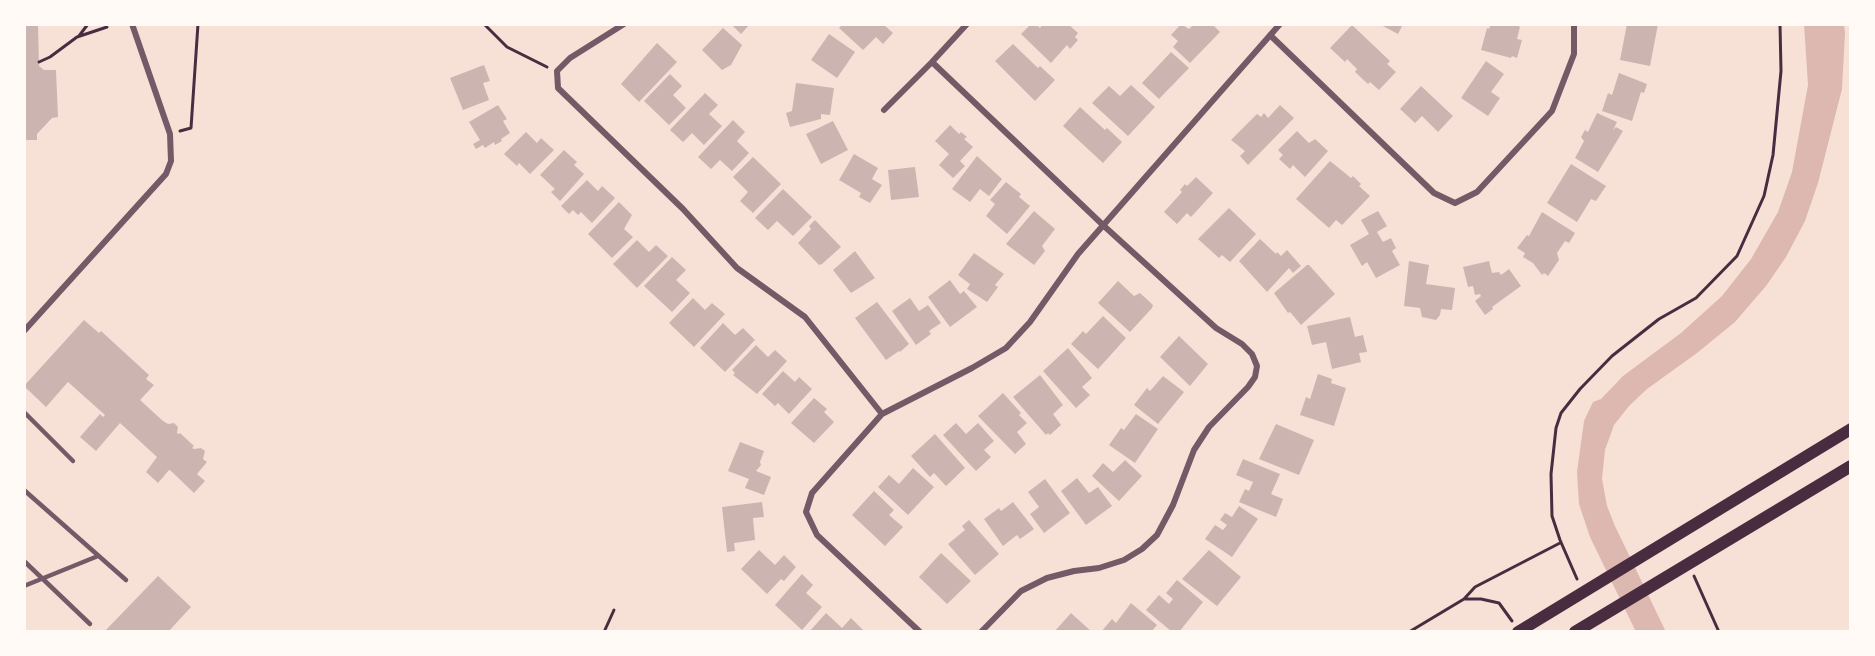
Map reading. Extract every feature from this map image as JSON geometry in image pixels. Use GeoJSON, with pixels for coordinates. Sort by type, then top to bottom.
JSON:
{"type":"FeatureCollection","features":[{"type":"Feature","properties":{"kind":"main road"},"geometry":{"type":"LineString","coordinates":[[1516,627],[1728,505],[1851,429]]}},
{"type":"Feature","properties":{"kind":"main road"},"geometry":{"type":"LineString","coordinates":[[1575,632],[1851,466]]}},
{"type":"Feature","properties":{"kind":"street"},"geometry":{"type":"LineString","coordinates":[[24,331],[166,174],[171,161],[170,134],[132,24]]}},
{"type":"Feature","properties":{"kind":"street"},"geometry":{"type":"LineString","coordinates":[[624,24],[570,58],[557,71],[558,87],[683,209],[738,268],[805,317],[882,414]]}},
{"type":"Feature","properties":{"kind":"street"},"geometry":{"type":"LineString","coordinates":[[884,110],[968,24]]}},
{"type":"Feature","properties":{"kind":"street"},"geometry":{"type":"LineString","coordinates":[[920,632],[817,535],[806,512],[812,493],[882,414],[972,368],[1005,348],[1030,322],[1078,254],[1280,24]]}},
{"type":"Feature","properties":{"kind":"street"},"geometry":{"type":"LineString","coordinates":[[1270,35],[1434,193],[1455,203],[1477,192],[1552,111],[1574,54],[1574,24]]}},
{"type":"Feature","properties":{"kind":"street"},"geometry":{"type":"LineString","coordinates":[[932,62],[1104,226],[1216,328],[1242,344],[1252,354],[1257,366],[1255,377],[1237,400],[1209,427],[1194,450],[1173,505],[1157,535],[1142,549],[1124,560],[1099,568],[1047,578],[1022,591],[981,632]]}},
{"type":"Feature","properties":{"kind":"lane"},"geometry":{"type":"LineString","coordinates":[[24,412],[73,461]]}},
{"type":"Feature","properties":{"kind":"lane"},"geometry":{"type":"LineString","coordinates":[[24,490],[126,580]]}},
{"type":"Feature","properties":{"kind":"lane"},"geometry":{"type":"LineString","coordinates":[[24,586],[98,556]]}},
{"type":"Feature","properties":{"kind":"lane"},"geometry":{"type":"LineString","coordinates":[[24,561],[90,624]]}},
{"type":"Feature","properties":{"kind":"path"},"geometry":{"type":"LineString","coordinates":[[39,62],[50,57],[77,37],[88,24]]}},
{"type":"Feature","properties":{"kind":"path"},"geometry":{"type":"LineString","coordinates":[[170,134],[191,128],[198,24]]}},
{"type":"Feature","properties":{"kind":"path"},"geometry":{"type":"LineString","coordinates":[[484,24],[507,47],[557,71]]}},
{"type":"Feature","properties":{"kind":"path"},"geometry":{"type":"LineString","coordinates":[[1579,582],[1561,543],[1552,516],[1551,485],[1556,428],[1562,413],[1580,389],[1612,356],[1659,319],[1696,298],[1737,256],[1764,196],[1773,155],[1781,71],[1780,24]]}},
{"type":"Feature","properties":{"kind":"path"},"geometry":{"type":"LineString","coordinates":[[77,37],[107,27]]}},
{"type":"Feature","properties":{"kind":"path"},"geometry":{"type":"LineString","coordinates":[[1409,632],[1464,599],[1475,587],[1561,543]]}},
{"type":"Feature","properties":{"kind":"path"},"geometry":{"type":"LineString","coordinates":[[1692,572],[1719,632]]}},
{"type":"Feature","properties":{"kind":"path"},"geometry":{"type":"LineString","coordinates":[[1464,599],[1499,603],[1516,627]]}},
{"type":"Feature","properties":{"kind":"path"},"geometry":{"type":"LineString","coordinates":[[604,632],[614,610]]}},
{"type":"Feature","properties":{"kind":"path"},"geometry":{"type":"LineString","coordinates":[[1788,632],[1793,632]]}},
{"type":"Feature","properties":{"kind":"shaded area"},"geometry":{"type":"Polygon","coordinates":[[[1804,24],[1844,24],[1845,33],[1842,89],[1818,183],[1805,221],[1786,257],[1766,286],[1735,322],[1647,389],[1629,406],[1614,425],[1605,450],[1602,479],[1607,506],[1666,632],[1636,632],[1590,537],[1579,504],[1577,472],[1584,421],[1593,402],[1601,399],[1623,376],[1681,333],[1722,296],[1751,259],[1778,212],[1792,172],[1808,85],[1804,24]]]}},
{"type":"Feature","properties":{"kind":"building"},"geometry":{"type":"Polygon","coordinates":[[[24,24],[38,24],[39,66],[44,70],[56,70],[58,117],[52,118],[37,134],[37,140],[24,140],[24,24]]]}},
{"type":"Feature","properties":{"kind":"building"},"geometry":{"type":"Polygon","coordinates":[[[731,24],[750,24],[741,34],[731,24]]]}},
{"type":"Feature","properties":{"kind":"building"},"geometry":{"type":"Polygon","coordinates":[[[843,24],[883,24],[893,33],[883,44],[876,37],[863,50],[839,28],[843,24]]]}},
{"type":"Feature","properties":{"kind":"building"},"geometry":{"type":"Polygon","coordinates":[[[1031,24],[1036,24],[1040,28],[1043,24],[1068,24],[1078,33],[1075,37],[1078,40],[1070,49],[1067,45],[1051,63],[1021,34],[1031,24]]]}},
{"type":"Feature","properties":{"kind":"building"},"geometry":{"type":"Polygon","coordinates":[[[1181,24],[1189,29],[1194,24],[1212,24],[1220,32],[1190,63],[1173,47],[1178,41],[1171,35],[1181,24]]]}},
{"type":"Feature","properties":{"kind":"building"},"geometry":{"type":"Polygon","coordinates":[[[1379,24],[1403,24],[1398,34],[1379,24]]]}},
{"type":"Feature","properties":{"kind":"building"},"geometry":{"type":"Polygon","coordinates":[[[1491,24],[1515,24],[1520,27],[1517,39],[1522,40],[1517,58],[1481,50],[1487,28],[1489,29],[1491,24]]]}},
{"type":"Feature","properties":{"kind":"building"},"geometry":{"type":"Polygon","coordinates":[[[1627,24],[1658,24],[1650,66],[1620,60],[1627,24]]]}},
{"type":"Feature","properties":{"kind":"building"},"geometry":{"type":"Polygon","coordinates":[[[1352,25],[1390,61],[1387,64],[1396,72],[1379,90],[1355,72],[1357,69],[1347,59],[1345,62],[1330,48],[1352,25]]]}},
{"type":"Feature","properties":{"kind":"building"},"geometry":{"type":"Polygon","coordinates":[[[723,28],[742,45],[731,65],[722,70],[702,50],[723,28]]]}},
{"type":"Feature","properties":{"kind":"building"},"geometry":{"type":"Polygon","coordinates":[[[829,34],[855,52],[837,78],[811,60],[829,34]]]}},
{"type":"Feature","properties":{"kind":"building"},"geometry":{"type":"Polygon","coordinates":[[[657,43],[677,62],[639,102],[621,84],[657,43]]]}},
{"type":"Feature","properties":{"kind":"building"},"geometry":{"type":"Polygon","coordinates":[[[1013,44],[1038,68],[1040,66],[1055,80],[1035,101],[995,61],[1013,44]]]}},
{"type":"Feature","properties":{"kind":"building"},"geometry":{"type":"Polygon","coordinates":[[[1171,52],[1189,68],[1159,99],[1142,83],[1171,52]]]}},
{"type":"Feature","properties":{"kind":"building"},"geometry":{"type":"Polygon","coordinates":[[[1486,61],[1504,74],[1491,92],[1500,98],[1488,116],[1461,98],[1486,61]]]}},
{"type":"Feature","properties":{"kind":"building"},"geometry":{"type":"Polygon","coordinates":[[[484,65],[490,81],[483,83],[489,100],[463,110],[450,78],[484,65]]]}},
{"type":"Feature","properties":{"kind":"building"},"geometry":{"type":"Polygon","coordinates":[[[1619,73],[1647,84],[1644,93],[1641,92],[1632,121],[1602,111],[1608,93],[1612,95],[1619,73]]]}},
{"type":"Feature","properties":{"kind":"building"},"geometry":{"type":"Polygon","coordinates":[[[670,74],[682,86],[673,95],[686,108],[669,125],[644,101],[670,74]]]}},
{"type":"Feature","properties":{"kind":"building"},"geometry":{"type":"Polygon","coordinates":[[[796,83],[834,88],[830,115],[821,114],[821,119],[790,127],[786,113],[792,111],[796,83]]]}},
{"type":"Feature","properties":{"kind":"building"},"geometry":{"type":"Polygon","coordinates":[[[1131,85],[1155,107],[1128,136],[1092,103],[1109,86],[1120,96],[1131,85]]]}},
{"type":"Feature","properties":{"kind":"building"},"geometry":{"type":"Polygon","coordinates":[[[1421,86],[1453,116],[1438,132],[1422,116],[1415,123],[1400,109],[1421,86]]]}},
{"type":"Feature","properties":{"kind":"building"},"geometry":{"type":"Polygon","coordinates":[[[705,93],[718,105],[709,114],[722,126],[704,145],[692,133],[683,142],[670,130],[705,93]]]}},
{"type":"Feature","properties":{"kind":"building"},"geometry":{"type":"Polygon","coordinates":[[[498,105],[507,119],[503,121],[510,133],[495,145],[494,142],[485,148],[483,145],[476,149],[473,144],[480,140],[469,122],[498,105]]]}},
{"type":"Feature","properties":{"kind":"building"},"geometry":{"type":"Polygon","coordinates":[[[1280,105],[1294,118],[1248,165],[1240,156],[1245,151],[1231,140],[1257,114],[1261,117],[1264,113],[1268,118],[1280,105]]]}},
{"type":"Feature","properties":{"kind":"building"},"geometry":{"type":"Polygon","coordinates":[[[1080,107],[1122,142],[1103,163],[1063,126],[1080,107]]]}},
{"type":"Feature","properties":{"kind":"building"},"geometry":{"type":"Polygon","coordinates":[[[1597,113],[1617,122],[1613,130],[1616,127],[1623,131],[1598,172],[1575,158],[1584,141],[1581,137],[1585,130],[1588,132],[1597,113]]]}},
{"type":"Feature","properties":{"kind":"building"},"geometry":{"type":"Polygon","coordinates":[[[733,120],[745,132],[737,141],[749,153],[732,171],[720,160],[711,169],[698,157],[733,120]]]}},
{"type":"Feature","properties":{"kind":"building"},"geometry":{"type":"Polygon","coordinates":[[[833,121],[848,150],[821,164],[806,134],[833,121]]]}},
{"type":"Feature","properties":{"kind":"building"},"geometry":{"type":"Polygon","coordinates":[[[950,125],[959,134],[961,132],[967,137],[964,139],[973,147],[960,161],[965,166],[953,178],[939,165],[949,154],[935,141],[950,125]]]}},
{"type":"Feature","properties":{"kind":"building"},"geometry":{"type":"Polygon","coordinates":[[[1297,131],[1309,143],[1315,139],[1328,151],[1305,177],[1293,165],[1290,169],[1279,159],[1283,155],[1278,150],[1297,131]]]}},
{"type":"Feature","properties":{"kind":"building"},"geometry":{"type":"Polygon","coordinates":[[[526,132],[537,143],[541,138],[554,150],[530,174],[519,163],[517,166],[504,154],[526,132]]]}},
{"type":"Feature","properties":{"kind":"building"},"geometry":{"type":"Polygon","coordinates":[[[564,150],[577,162],[574,165],[584,174],[560,201],[551,192],[555,189],[540,175],[564,150]]]}},
{"type":"Feature","properties":{"kind":"building"},"geometry":{"type":"Polygon","coordinates":[[[854,154],[878,168],[872,179],[882,185],[870,203],[859,197],[861,193],[839,180],[854,154]]]}},
{"type":"Feature","properties":{"kind":"building"},"geometry":{"type":"Polygon","coordinates":[[[977,156],[1002,179],[989,196],[980,189],[970,202],[952,189],[977,156]]]}},
{"type":"Feature","properties":{"kind":"building"},"geometry":{"type":"Polygon","coordinates":[[[753,157],[781,184],[753,213],[740,201],[748,192],[733,177],[753,157]]]}},
{"type":"Feature","properties":{"kind":"building"},"geometry":{"type":"Polygon","coordinates":[[[1330,161],[1351,178],[1353,176],[1361,184],[1359,186],[1370,196],[1342,225],[1336,220],[1329,228],[1296,199],[1330,161]]]}},
{"type":"Feature","properties":{"kind":"building"},"geometry":{"type":"Polygon","coordinates":[[[1571,164],[1606,186],[1596,201],[1591,199],[1577,222],[1547,203],[1571,164]]]}},
{"type":"Feature","properties":{"kind":"building"},"geometry":{"type":"Polygon","coordinates":[[[915,167],[919,197],[891,200],[888,170],[915,167]]]}},
{"type":"Feature","properties":{"kind":"building"},"geometry":{"type":"Polygon","coordinates":[[[1196,177],[1213,193],[1191,217],[1187,213],[1177,224],[1164,212],[1182,192],[1180,190],[1185,184],[1187,186],[1196,177]]]}},
{"type":"Feature","properties":{"kind":"building"},"geometry":{"type":"Polygon","coordinates":[[[587,180],[598,191],[602,186],[615,198],[592,223],[581,212],[578,215],[573,210],[569,214],[561,206],[587,180]]]}},
{"type":"Feature","properties":{"kind":"building"},"geometry":{"type":"Polygon","coordinates":[[[1006,182],[1021,194],[1019,197],[1030,206],[1007,234],[986,216],[995,204],[990,200],[1006,182]]]}},
{"type":"Feature","properties":{"kind":"building"},"geometry":{"type":"Polygon","coordinates":[[[783,189],[812,217],[793,236],[777,221],[768,230],[755,218],[783,189]]]}},
{"type":"Feature","properties":{"kind":"building"},"geometry":{"type":"Polygon","coordinates":[[[619,202],[632,215],[624,229],[633,237],[612,258],[588,234],[619,202]]]}},
{"type":"Feature","properties":{"kind":"building"},"geometry":{"type":"Polygon","coordinates":[[[1229,208],[1256,234],[1230,262],[1222,255],[1219,258],[1198,239],[1229,208]]]}},
{"type":"Feature","properties":{"kind":"building"},"geometry":{"type":"Polygon","coordinates":[[[1034,211],[1055,229],[1042,246],[1045,251],[1034,265],[1006,244],[1034,211]]]}},
{"type":"Feature","properties":{"kind":"building"},"geometry":{"type":"Polygon","coordinates":[[[1378,211],[1387,226],[1377,232],[1383,242],[1391,238],[1396,248],[1392,251],[1400,265],[1376,278],[1367,262],[1362,266],[1350,245],[1369,234],[1361,220],[1378,211]]]}},
{"type":"Feature","properties":{"kind":"building"},"geometry":{"type":"Polygon","coordinates":[[[1542,212],[1575,233],[1569,243],[1565,241],[1557,253],[1559,260],[1548,276],[1544,273],[1542,275],[1533,263],[1523,257],[1525,253],[1517,248],[1527,235],[1529,236],[1542,212]]]}},
{"type":"Feature","properties":{"kind":"building"},"geometry":{"type":"Polygon","coordinates":[[[815,220],[841,247],[819,265],[798,243],[811,229],[809,226],[815,220]]]}},
{"type":"Feature","properties":{"kind":"building"},"geometry":{"type":"Polygon","coordinates":[[[1260,239],[1276,254],[1277,252],[1281,256],[1287,250],[1301,266],[1293,273],[1289,268],[1267,292],[1239,261],[1260,239]]]}},
{"type":"Feature","properties":{"kind":"building"},"geometry":{"type":"Polygon","coordinates":[[[637,240],[649,252],[656,245],[668,256],[637,288],[613,264],[637,240]]]}},
{"type":"Feature","properties":{"kind":"building"},"geometry":{"type":"Polygon","coordinates":[[[855,251],[875,278],[851,293],[833,270],[855,251]]]}},
{"type":"Feature","properties":{"kind":"building"},"geometry":{"type":"Polygon","coordinates":[[[974,253],[1004,274],[995,285],[998,287],[987,302],[967,289],[970,284],[958,275],[974,253]]]}},
{"type":"Feature","properties":{"kind":"building"},"geometry":{"type":"Polygon","coordinates":[[[672,257],[686,270],[676,280],[690,293],[672,312],[644,286],[672,257]]]}},
{"type":"Feature","properties":{"kind":"building"},"geometry":{"type":"Polygon","coordinates":[[[1409,261],[1429,265],[1426,284],[1455,288],[1452,310],[1441,309],[1436,320],[1422,317],[1420,308],[1404,306],[1409,261]]]}},
{"type":"Feature","properties":{"kind":"building"},"geometry":{"type":"Polygon","coordinates":[[[1489,261],[1492,273],[1499,272],[1501,275],[1509,269],[1521,286],[1492,307],[1493,309],[1485,315],[1475,301],[1481,296],[1480,294],[1475,295],[1473,286],[1468,287],[1463,267],[1489,261]]]}},
{"type":"Feature","properties":{"kind":"building"},"geometry":{"type":"Polygon","coordinates":[[[1307,265],[1335,294],[1301,325],[1290,312],[1288,313],[1274,293],[1307,265]]]}},
{"type":"Feature","properties":{"kind":"building"},"geometry":{"type":"Polygon","coordinates":[[[950,280],[960,294],[964,291],[977,307],[950,327],[928,297],[950,280]]]}},
{"type":"Feature","properties":{"kind":"building"},"geometry":{"type":"Polygon","coordinates":[[[1118,281],[1134,296],[1140,293],[1153,305],[1130,332],[1098,303],[1118,281]]]}},
{"type":"Feature","properties":{"kind":"building"},"geometry":{"type":"Polygon","coordinates":[[[693,298],[705,310],[712,303],[725,314],[694,347],[669,323],[693,298]]]}},
{"type":"Feature","properties":{"kind":"building"},"geometry":{"type":"Polygon","coordinates":[[[910,298],[919,311],[928,305],[941,323],[929,331],[931,334],[916,345],[892,311],[910,298]]]}},
{"type":"Feature","properties":{"kind":"building"},"geometry":{"type":"Polygon","coordinates":[[[877,302],[909,344],[886,360],[855,318],[877,302]]]}},
{"type":"Feature","properties":{"kind":"building"},"geometry":{"type":"Polygon","coordinates":[[[1103,316],[1126,338],[1098,369],[1071,344],[1083,331],[1086,334],[1103,316]]]}},
{"type":"Feature","properties":{"kind":"building"},"geometry":{"type":"Polygon","coordinates":[[[1350,317],[1355,337],[1363,335],[1367,352],[1359,353],[1361,362],[1332,369],[1326,342],[1312,345],[1307,326],[1350,317]]]}},
{"type":"Feature","properties":{"kind":"building"},"geometry":{"type":"Polygon","coordinates":[[[84,320],[99,333],[101,331],[149,375],[146,379],[154,385],[140,400],[163,421],[168,424],[174,423],[178,427],[177,433],[180,433],[194,446],[192,448],[201,448],[205,451],[203,459],[207,462],[197,474],[205,481],[194,493],[169,470],[158,483],[146,472],[157,457],[120,423],[96,451],[80,437],[100,414],[103,417],[105,415],[68,382],[46,407],[24,386],[84,320]]]}},
{"type":"Feature","properties":{"kind":"building"},"geometry":{"type":"Polygon","coordinates":[[[723,323],[735,335],[743,328],[755,340],[725,372],[700,348],[723,323]]]}},
{"type":"Feature","properties":{"kind":"building"},"geometry":{"type":"Polygon","coordinates":[[[1179,336],[1208,364],[1190,386],[1160,357],[1179,336]]]}},
{"type":"Feature","properties":{"kind":"building"},"geometry":{"type":"Polygon","coordinates":[[[756,345],[768,357],[775,350],[787,361],[757,394],[733,375],[735,373],[732,370],[756,345]]]}},
{"type":"Feature","properties":{"kind":"building"},"geometry":{"type":"Polygon","coordinates":[[[1068,348],[1092,378],[1082,387],[1090,395],[1076,408],[1043,371],[1068,348]]]}},
{"type":"Feature","properties":{"kind":"building"},"geometry":{"type":"Polygon","coordinates":[[[783,371],[795,382],[799,377],[812,389],[789,414],[778,403],[775,406],[762,394],[783,371]]]}},
{"type":"Feature","properties":{"kind":"building"},"geometry":{"type":"Polygon","coordinates":[[[1318,374],[1332,379],[1331,383],[1346,388],[1334,426],[1300,415],[1306,397],[1310,399],[1318,374]]]}},
{"type":"Feature","properties":{"kind":"building"},"geometry":{"type":"Polygon","coordinates":[[[1040,375],[1063,405],[1053,414],[1061,425],[1050,435],[1048,433],[1046,435],[1013,397],[1040,375]]]}},
{"type":"Feature","properties":{"kind":"building"},"geometry":{"type":"Polygon","coordinates":[[[1163,376],[1184,392],[1158,424],[1134,405],[1147,388],[1150,391],[1163,376]]]}},
{"type":"Feature","properties":{"kind":"building"},"geometry":{"type":"Polygon","coordinates":[[[1003,393],[1027,423],[1017,432],[1026,444],[1015,454],[978,416],[1003,393]]]}},
{"type":"Feature","properties":{"kind":"building"},"geometry":{"type":"Polygon","coordinates":[[[814,398],[827,409],[824,412],[834,422],[814,443],[791,423],[814,398]]]}},
{"type":"Feature","properties":{"kind":"building"},"geometry":{"type":"Polygon","coordinates":[[[1136,414],[1158,429],[1135,463],[1109,445],[1121,428],[1124,430],[1136,414]]]}},
{"type":"Feature","properties":{"kind":"building"},"geometry":{"type":"Polygon","coordinates":[[[956,423],[966,434],[978,423],[994,441],[984,450],[991,457],[976,471],[943,435],[956,423]]]}},
{"type":"Feature","properties":{"kind":"building"},"geometry":{"type":"Polygon","coordinates":[[[1276,424],[1314,440],[1299,475],[1259,459],[1276,424]]]}},
{"type":"Feature","properties":{"kind":"building"},"geometry":{"type":"Polygon","coordinates":[[[935,434],[965,468],[946,486],[934,473],[930,477],[911,456],[935,434]]]}},
{"type":"Feature","properties":{"kind":"building"},"geometry":{"type":"Polygon","coordinates":[[[740,442],[764,451],[761,465],[756,471],[771,477],[764,495],[745,488],[749,479],[728,471],[740,442]]]}},
{"type":"Feature","properties":{"kind":"building"},"geometry":{"type":"Polygon","coordinates":[[[1243,459],[1280,474],[1271,494],[1283,499],[1276,517],[1239,502],[1245,489],[1249,491],[1253,482],[1236,475],[1243,459]]]}},
{"type":"Feature","properties":{"kind":"building"},"geometry":{"type":"Polygon","coordinates":[[[1125,460],[1142,476],[1119,501],[1092,476],[1103,463],[1113,472],[1125,460]]]}},
{"type":"Feature","properties":{"kind":"building"},"geometry":{"type":"Polygon","coordinates":[[[913,468],[934,487],[908,515],[878,487],[889,475],[899,484],[913,468]]]}},
{"type":"Feature","properties":{"kind":"building"},"geometry":{"type":"Polygon","coordinates":[[[1077,478],[1089,493],[1098,487],[1112,506],[1086,525],[1061,491],[1077,478]]]}},
{"type":"Feature","properties":{"kind":"building"},"geometry":{"type":"Polygon","coordinates":[[[1045,479],[1070,513],[1044,533],[1030,514],[1039,507],[1028,492],[1045,479]]]}},
{"type":"Feature","properties":{"kind":"building"},"geometry":{"type":"Polygon","coordinates":[[[874,491],[894,510],[889,515],[903,527],[885,546],[852,515],[874,491]]]}},
{"type":"Feature","properties":{"kind":"building"},"geometry":{"type":"Polygon","coordinates":[[[762,502],[764,517],[753,518],[755,540],[734,543],[735,551],[727,552],[722,507],[762,502]]]}},
{"type":"Feature","properties":{"kind":"building"},"geometry":{"type":"Polygon","coordinates":[[[1013,502],[1034,529],[1020,539],[1017,535],[1003,546],[984,519],[999,508],[1001,511],[1013,502]]]}},
{"type":"Feature","properties":{"kind":"building"},"geometry":{"type":"Polygon","coordinates":[[[1239,506],[1258,519],[1232,557],[1205,539],[1215,525],[1223,530],[1227,525],[1220,520],[1225,513],[1232,517],[1239,506]]]}},
{"type":"Feature","properties":{"kind":"building"},"geometry":{"type":"Polygon","coordinates":[[[969,520],[999,554],[975,575],[948,544],[965,530],[962,526],[969,520]]]}},
{"type":"Feature","properties":{"kind":"building"},"geometry":{"type":"Polygon","coordinates":[[[759,550],[775,565],[784,555],[796,567],[784,581],[781,579],[767,594],[741,569],[759,550]]]}},
{"type":"Feature","properties":{"kind":"building"},"geometry":{"type":"Polygon","coordinates":[[[1209,550],[1241,577],[1217,606],[1182,579],[1209,550]]]}},
{"type":"Feature","properties":{"kind":"building"},"geometry":{"type":"Polygon","coordinates":[[[941,553],[971,581],[947,604],[919,577],[941,553]]]}},
{"type":"Feature","properties":{"kind":"building"},"geometry":{"type":"Polygon","coordinates":[[[802,574],[813,585],[806,593],[822,607],[802,630],[775,605],[802,574]]]}},
{"type":"Feature","properties":{"kind":"building"},"geometry":{"type":"Polygon","coordinates":[[[158,576],[191,607],[168,632],[104,632],[158,576]]]}},
{"type":"Feature","properties":{"kind":"building"},"geometry":{"type":"Polygon","coordinates":[[[1177,580],[1203,602],[1179,632],[1172,632],[1146,610],[1159,595],[1169,604],[1173,599],[1166,593],[1177,580]]]}},
{"type":"Feature","properties":{"kind":"building"},"geometry":{"type":"Polygon","coordinates":[[[1131,603],[1157,625],[1151,632],[1101,632],[1112,619],[1116,623],[1131,603]]]}},
{"type":"Feature","properties":{"kind":"building"},"geometry":{"type":"Polygon","coordinates":[[[826,613],[842,628],[851,618],[864,631],[809,632],[826,613]]]}},
{"type":"Feature","properties":{"kind":"building"},"geometry":{"type":"Polygon","coordinates":[[[1071,613],[1092,632],[1054,632],[1071,613]]]}}]}
